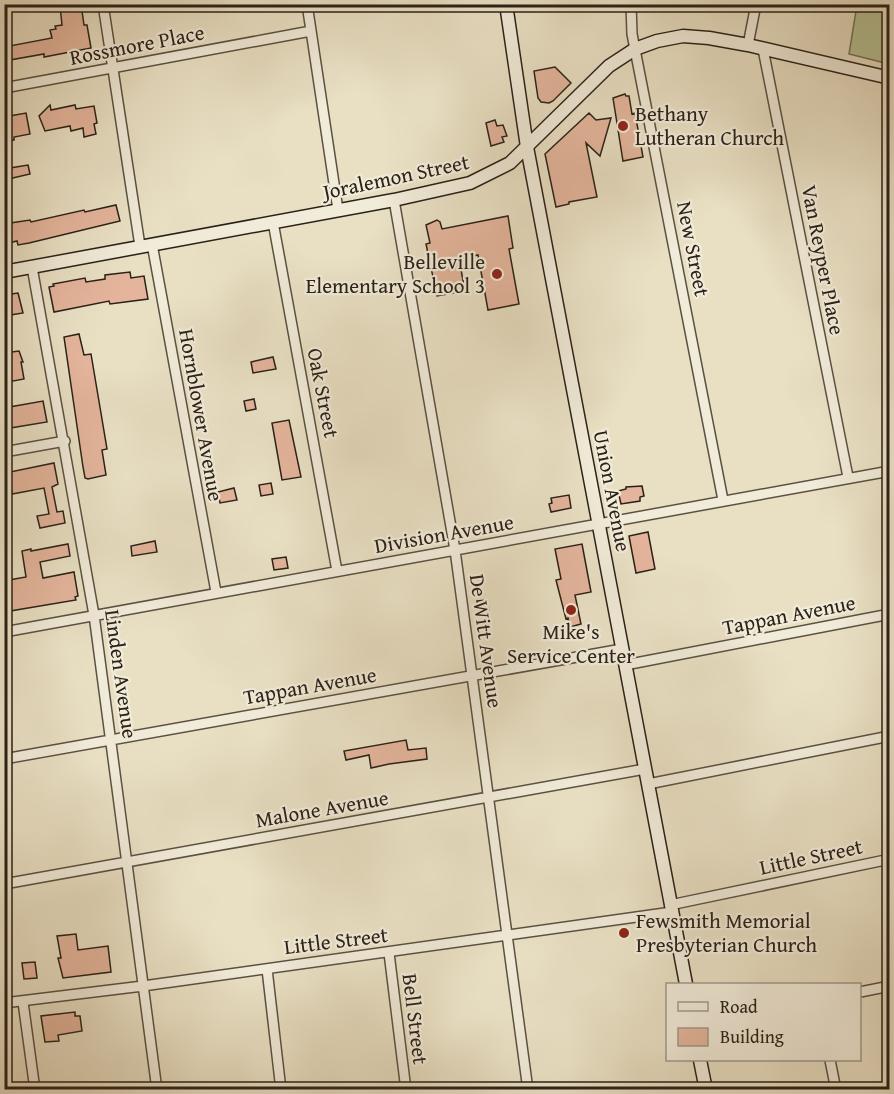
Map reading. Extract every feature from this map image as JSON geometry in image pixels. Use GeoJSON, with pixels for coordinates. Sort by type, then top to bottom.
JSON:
{"type":"FeatureCollection","features":[{"type":"Feature","properties":{"kind":"street","name":"Hornblower Avenue"},"geometry":{"type":"LineString","coordinates":[[103,4],[146,245],[216,592]]}},
{"type":"Feature","properties":{"kind":"street"},"geometry":{"type":"LineString","coordinates":[[308,4],[338,210]]}},
{"type":"Feature","properties":{"kind":"street","name":"Union Avenue"},"geometry":{"type":"LineString","coordinates":[[506,4],[527,147],[686,983]]}},
{"type":"Feature","properties":{"kind":"street","name":"New Street"},"geometry":{"type":"LineString","coordinates":[[631,4],[635,49],[723,500]]}},
{"type":"Feature","properties":{"kind":"street"},"geometry":{"type":"LineString","coordinates":[[748,45],[756,4]]}},
{"type":"Feature","properties":{"kind":"street","name":"Rossmore Place"},"geometry":{"type":"LineString","coordinates":[[4,88],[311,31]]}},
{"type":"Feature","properties":{"kind":"street","name":"Joralemon Street"},"geometry":{"type":"LineString","coordinates":[[4,272],[394,200],[456,187],[477,180],[510,163],[609,66],[635,49],[657,40],[683,36],[709,38],[890,78]]}},
{"type":"Feature","properties":{"kind":"street","name":"Van Reyper Place"},"geometry":{"type":"LineString","coordinates":[[763,49],[848,477]]}},
{"type":"Feature","properties":{"kind":"street","name":"De Witt Avenue"},"geometry":{"type":"LineString","coordinates":[[394,200],[455,550],[528,1089]]}},
{"type":"Feature","properties":{"kind":"street","name":"Oak Street"},"geometry":{"type":"LineString","coordinates":[[273,222],[337,571]]}},
{"type":"Feature","properties":{"kind":"street","name":"Linden Avenue"},"geometry":{"type":"LineString","coordinates":[[32,267],[65,441],[94,615],[158,1089]]}},
{"type":"Feature","properties":{"kind":"street"},"geometry":{"type":"LineString","coordinates":[[4,452],[65,441]]}},
{"type":"Feature","properties":{"kind":"street","name":"Division Avenue"},"geometry":{"type":"LineString","coordinates":[[4,632],[890,471]]}},
{"type":"Feature","properties":{"kind":"street","name":"Tappan Avenue"},"geometry":{"type":"LineString","coordinates":[[625,665],[890,614]]}},
{"type":"Feature","properties":{"kind":"street","name":"Tappan Avenue"},"geometry":{"type":"LineString","coordinates":[[4,759],[622,648]]}},
{"type":"Feature","properties":{"kind":"street"},"geometry":{"type":"LineString","coordinates":[[648,784],[890,736]]}},
{"type":"Feature","properties":{"kind":"street","name":"Malone Avenue"},"geometry":{"type":"LineString","coordinates":[[4,884],[645,769]]}},
{"type":"Feature","properties":{"kind":"street","name":"Little Street"},"geometry":{"type":"LineString","coordinates":[[4,1003],[389,953],[671,909],[890,859]]}},
{"type":"Feature","properties":{"kind":"street","name":"Bell Street"},"geometry":{"type":"LineString","coordinates":[[389,953],[406,1089]]}},
{"type":"Feature","properties":{"kind":"street"},"geometry":{"type":"LineString","coordinates":[[267,969],[281,1089]]}},
{"type":"Feature","properties":{"kind":"street"},"geometry":{"type":"LineString","coordinates":[[861,992],[890,986]]}},
{"type":"Feature","properties":{"kind":"street"},"geometry":{"type":"LineString","coordinates":[[23,1002],[35,1089]]}},
{"type":"Feature","properties":{"kind":"street"},"geometry":{"type":"LineString","coordinates":[[700,1061],[706,1089]]}},
{"type":"Feature","properties":{"kind":"street"},"geometry":{"type":"LineString","coordinates":[[830,1061],[836,1089]]}},
{"type":"Feature","properties":{"kind":"green space"},"geometry":{"type":"Polygon","coordinates":[[[857,5],[889,5],[889,64],[849,54],[857,5]]]}},
{"type":"Feature","properties":{"kind":"building"},"geometry":{"type":"Polygon","coordinates":[[[81,4],[91,48],[44,57],[44,54],[4,61],[4,47],[52,38],[50,30],[62,25],[60,6],[81,4]]]}},
{"type":"Feature","properties":{"kind":"building"},"geometry":{"type":"Polygon","coordinates":[[[555,67],[571,83],[553,101],[541,102],[538,98],[534,71],[555,67]]]}},
{"type":"Feature","properties":{"kind":"building","name":"Bethany Lutheran Church"},"geometry":{"type":"Polygon","coordinates":[[[625,94],[629,96],[632,114],[635,113],[643,157],[623,161],[613,98],[625,94]]]}},
{"type":"Feature","properties":{"kind":"building"},"geometry":{"type":"Polygon","coordinates":[[[50,105],[51,110],[75,105],[76,109],[94,106],[96,134],[84,137],[83,128],[71,131],[70,126],[45,131],[39,116],[50,105]]]}},
{"type":"Feature","properties":{"kind":"building"},"geometry":{"type":"Polygon","coordinates":[[[26,113],[30,134],[4,141],[4,117],[26,113]]]}},
{"type":"Feature","properties":{"kind":"building"},"geometry":{"type":"Polygon","coordinates":[[[589,113],[596,120],[611,118],[600,156],[586,143],[597,197],[556,207],[545,154],[589,113]]]}},
{"type":"Feature","properties":{"kind":"building"},"geometry":{"type":"Polygon","coordinates":[[[495,120],[497,126],[503,125],[507,136],[502,137],[504,142],[491,146],[486,123],[495,120]]]}},
{"type":"Feature","properties":{"kind":"building"},"geometry":{"type":"Polygon","coordinates":[[[28,165],[30,174],[4,180],[4,169],[28,165]]]}},
{"type":"Feature","properties":{"kind":"building"},"geometry":{"type":"Polygon","coordinates":[[[116,205],[120,221],[29,243],[18,245],[17,241],[4,244],[4,224],[30,220],[31,222],[116,205]]]}},
{"type":"Feature","properties":{"kind":"building","name":"Belleville Elementary School 3"},"geometry":{"type":"Polygon","coordinates":[[[508,216],[513,248],[509,249],[519,304],[488,310],[478,255],[459,259],[465,291],[437,296],[426,244],[430,243],[426,225],[437,220],[442,229],[508,216]]]}},
{"type":"Feature","properties":{"kind":"building"},"geometry":{"type":"Polygon","coordinates":[[[130,272],[131,278],[144,276],[148,299],[110,304],[109,301],[54,312],[49,287],[54,286],[53,284],[85,278],[86,282],[105,279],[105,275],[130,272]]]}},
{"type":"Feature","properties":{"kind":"building"},"geometry":{"type":"Polygon","coordinates":[[[18,293],[23,313],[4,316],[4,295],[18,293]]]}},
{"type":"Feature","properties":{"kind":"building"},"geometry":{"type":"Polygon","coordinates":[[[79,334],[84,355],[91,354],[107,449],[102,450],[106,475],[88,479],[85,478],[83,467],[64,337],[79,334]]]}},
{"type":"Feature","properties":{"kind":"building"},"geometry":{"type":"Polygon","coordinates":[[[19,351],[23,362],[21,362],[24,379],[8,382],[4,367],[4,353],[19,351]]]}},
{"type":"Feature","properties":{"kind":"building"},"geometry":{"type":"Polygon","coordinates":[[[273,357],[276,369],[253,373],[251,362],[273,357]]]}},
{"type":"Feature","properties":{"kind":"building"},"geometry":{"type":"Polygon","coordinates":[[[254,399],[256,409],[246,411],[244,401],[254,399]]]}},
{"type":"Feature","properties":{"kind":"building"},"geometry":{"type":"Polygon","coordinates":[[[43,401],[47,422],[4,429],[4,408],[43,401]]]}},
{"type":"Feature","properties":{"kind":"building"},"geometry":{"type":"Polygon","coordinates":[[[289,420],[301,477],[282,480],[272,423],[289,420]]]}},
{"type":"Feature","properties":{"kind":"building"},"geometry":{"type":"Polygon","coordinates":[[[54,463],[58,484],[52,487],[57,512],[63,511],[65,523],[40,528],[37,516],[49,514],[44,488],[12,494],[12,491],[9,492],[5,473],[54,463]]]}},
{"type":"Feature","properties":{"kind":"building"},"geometry":{"type":"Polygon","coordinates":[[[271,483],[273,494],[261,496],[259,485],[271,483]]]}},
{"type":"Feature","properties":{"kind":"building"},"geometry":{"type":"Polygon","coordinates":[[[642,486],[644,496],[640,497],[640,501],[621,504],[618,491],[626,487],[642,486]]]}},
{"type":"Feature","properties":{"kind":"building"},"geometry":{"type":"Polygon","coordinates":[[[234,488],[237,500],[220,503],[218,492],[234,488]]]}},
{"type":"Feature","properties":{"kind":"building"},"geometry":{"type":"Polygon","coordinates":[[[569,495],[571,508],[551,512],[549,504],[552,503],[551,498],[569,495]]]}},
{"type":"Feature","properties":{"kind":"building"},"geometry":{"type":"Polygon","coordinates":[[[648,532],[655,569],[636,573],[629,536],[648,532]]]}},
{"type":"Feature","properties":{"kind":"building"},"geometry":{"type":"Polygon","coordinates":[[[155,541],[157,552],[132,556],[131,546],[155,541]]]}},
{"type":"Feature","properties":{"kind":"building"},"geometry":{"type":"Polygon","coordinates":[[[68,544],[70,556],[40,562],[43,578],[74,572],[78,596],[75,597],[76,600],[4,612],[4,581],[26,577],[22,551],[68,544]]]}},
{"type":"Feature","properties":{"kind":"building"},"geometry":{"type":"Polygon","coordinates":[[[582,544],[591,592],[575,595],[581,624],[570,627],[556,580],[561,579],[555,549],[582,544]]]}},
{"type":"Feature","properties":{"kind":"building"},"geometry":{"type":"Polygon","coordinates":[[[286,557],[288,568],[274,570],[272,559],[286,557]]]}},
{"type":"Feature","properties":{"kind":"building"},"geometry":{"type":"Polygon","coordinates":[[[487,600],[489,610],[478,612],[477,601],[487,600]]]}},
{"type":"Feature","properties":{"kind":"building"},"geometry":{"type":"Polygon","coordinates":[[[406,740],[408,750],[426,748],[427,759],[371,768],[369,755],[346,760],[344,751],[406,740]]]}},
{"type":"Feature","properties":{"kind":"building"},"geometry":{"type":"Polygon","coordinates":[[[76,934],[78,950],[108,946],[111,972],[63,978],[58,958],[61,958],[57,936],[76,934]]]}},
{"type":"Feature","properties":{"kind":"building"},"geometry":{"type":"Polygon","coordinates":[[[35,962],[37,978],[24,979],[22,963],[35,962]]]}},
{"type":"Feature","properties":{"kind":"building"},"geometry":{"type":"Polygon","coordinates":[[[75,1012],[75,1016],[80,1016],[82,1031],[58,1035],[59,1041],[45,1042],[41,1016],[75,1012]]]}},
{"type":"Feature","properties":{"kind":"place","name":"Bethany Lutheran Church"},"geometry":{"type":"Point","coordinates":[623,126]}},
{"type":"Feature","properties":{"kind":"place","name":"Belleville Elementary School 3"},"geometry":{"type":"Point","coordinates":[497,274]}},
{"type":"Feature","properties":{"kind":"place","name":"Mike's Service Center"},"geometry":{"type":"Point","coordinates":[571,610]}},
{"type":"Feature","properties":{"kind":"place","name":"Fewsmith Memorial Presbyterian Church"},"geometry":{"type":"Point","coordinates":[624,933]}}]}
